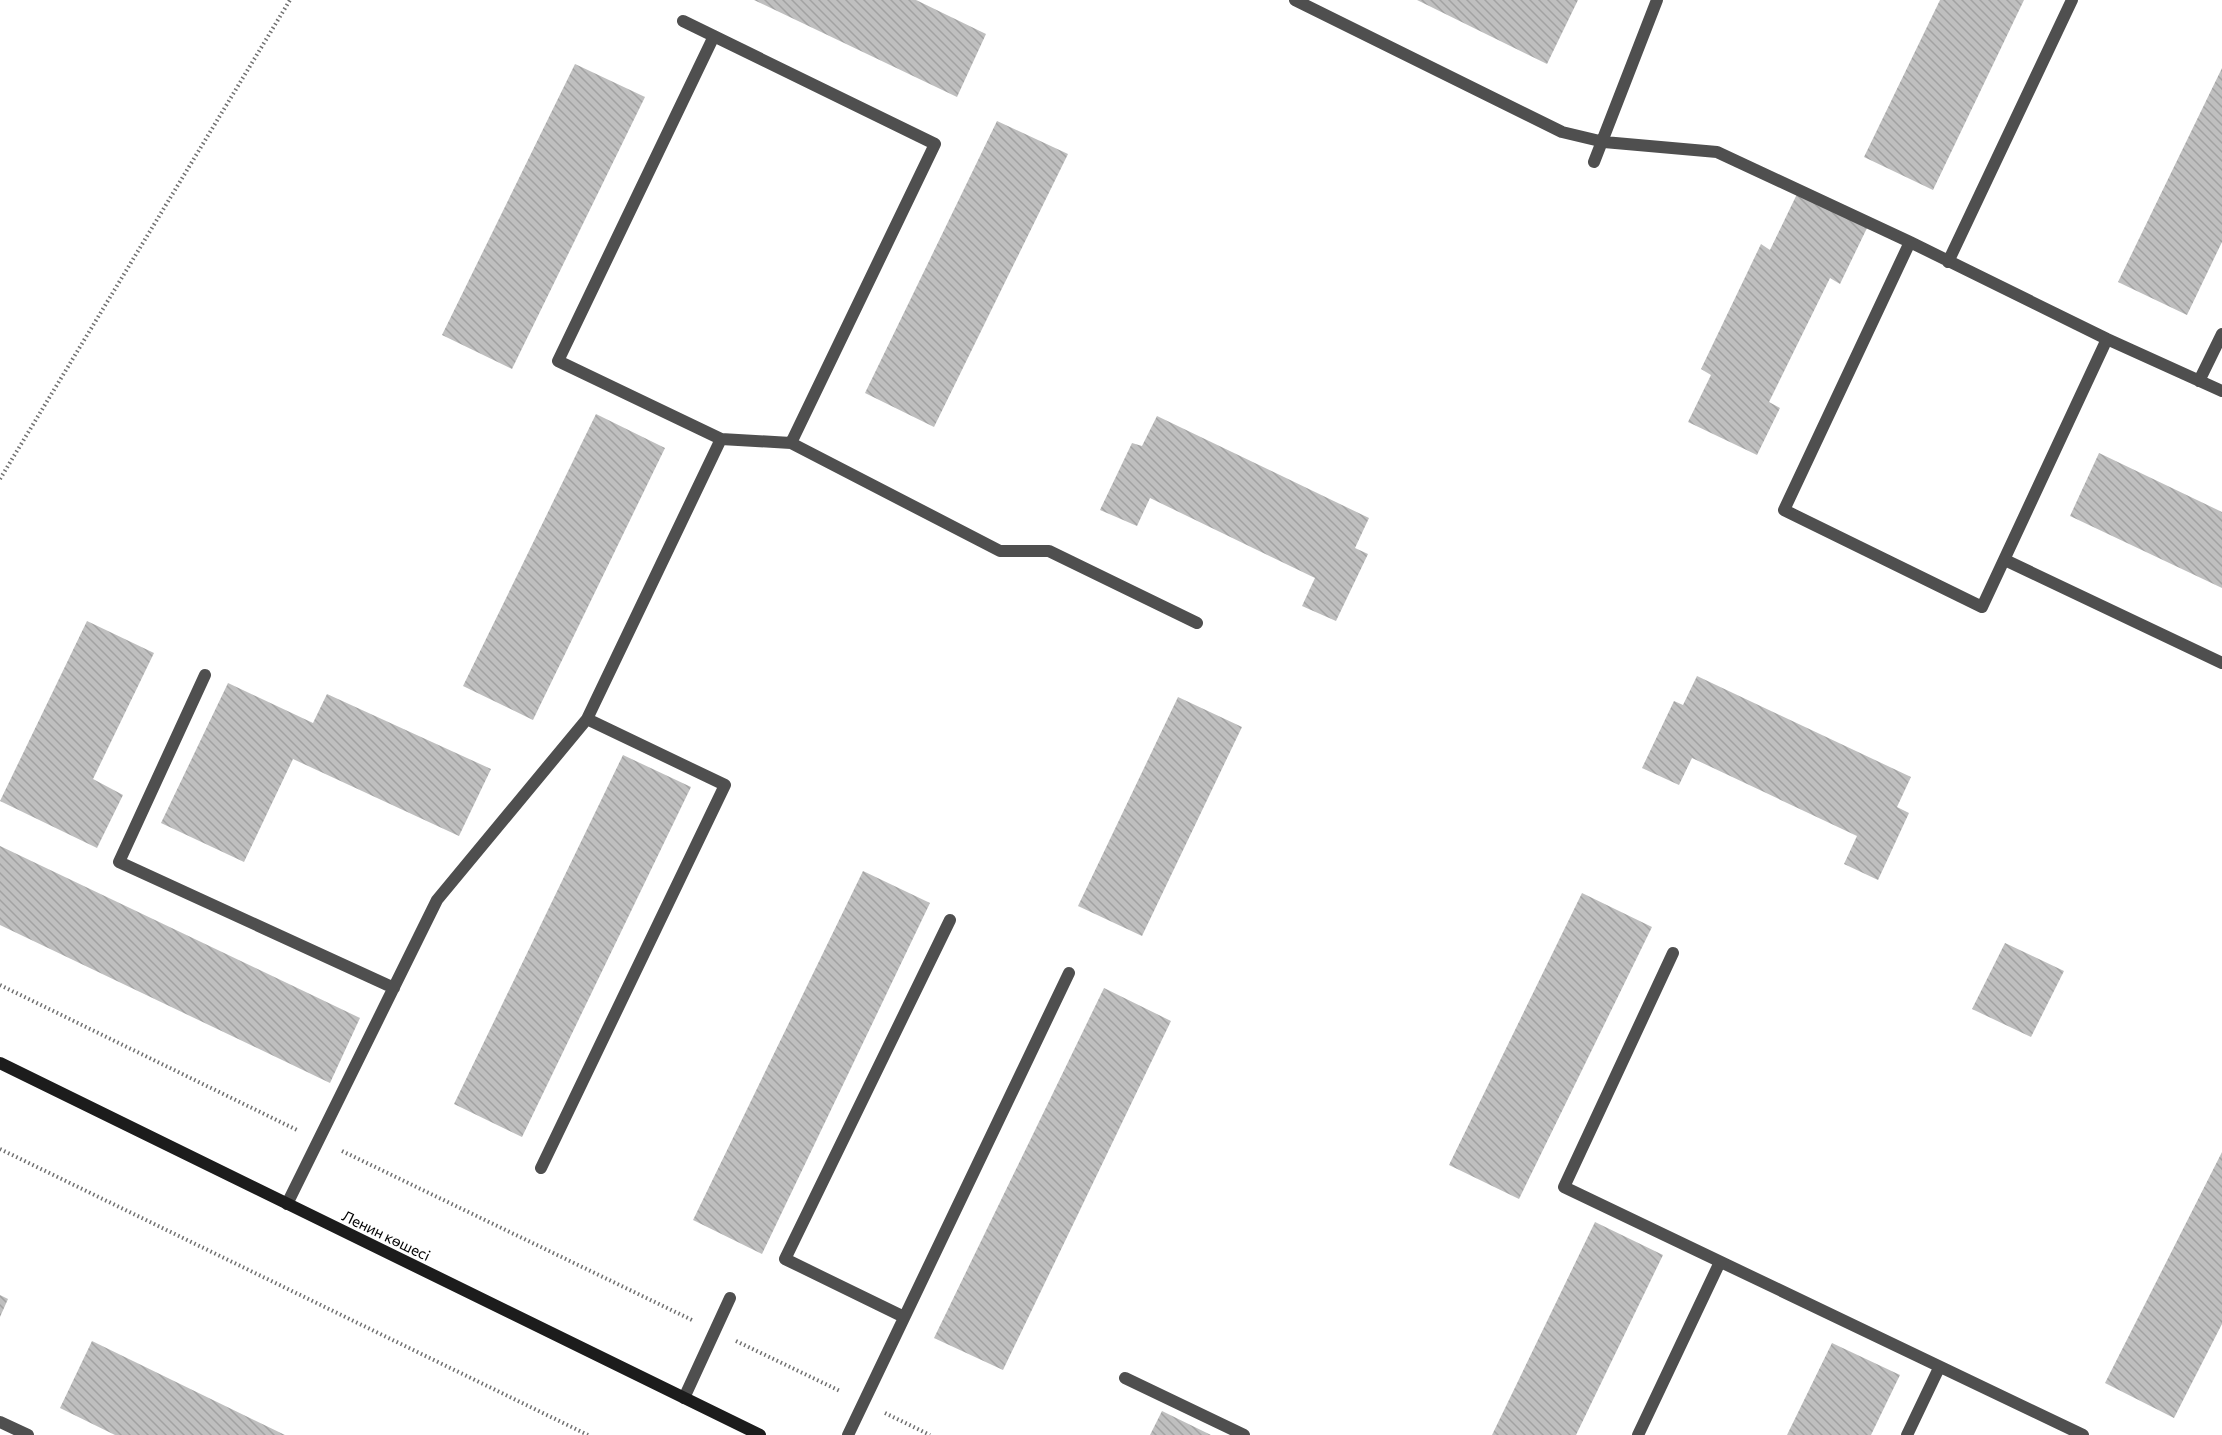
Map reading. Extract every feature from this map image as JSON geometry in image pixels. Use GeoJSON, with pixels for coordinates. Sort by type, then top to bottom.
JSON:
{"type":"FeatureCollection","features":[{"type":"Feature","properties":{"kind":"main road","name":"Ленин көшесі"},"geometry":{"type":"LineString","coordinates":[[0,1063],[760,1435]]}},
{"type":"Feature","properties":{"kind":"lane"},"geometry":{"type":"LineString","coordinates":[[1295,0],[1562,132],[1604,142],[1717,152],[1910,242],[2107,339],[2222,391]]}},
{"type":"Feature","properties":{"kind":"lane"},"geometry":{"type":"LineString","coordinates":[[1594,162],[1604,142],[1657,0]]}},
{"type":"Feature","properties":{"kind":"lane"},"geometry":{"type":"LineString","coordinates":[[1948,262],[2072,0]]}},
{"type":"Feature","properties":{"kind":"lane"},"geometry":{"type":"LineString","coordinates":[[683,21],[935,144],[791,443]]}},
{"type":"Feature","properties":{"kind":"lane"},"geometry":{"type":"LineString","coordinates":[[714,36],[558,361],[721,439],[791,443],[1000,552],[1049,550],[1197,623]]}},
{"type":"Feature","properties":{"kind":"lane"},"geometry":{"type":"LineString","coordinates":[[1910,242],[1784,510],[1982,607],[2107,339]]}},
{"type":"Feature","properties":{"kind":"lane"},"geometry":{"type":"LineString","coordinates":[[2199,381],[2222,334]]}},
{"type":"Feature","properties":{"kind":"lane"},"geometry":{"type":"LineString","coordinates":[[288,1204],[437,900],[587,719],[721,439]]}},
{"type":"Feature","properties":{"kind":"lane"},"geometry":{"type":"LineString","coordinates":[[2005,560],[2222,663]]}},
{"type":"Feature","properties":{"kind":"lane"},"geometry":{"type":"LineString","coordinates":[[205,675],[119,862],[394,988]]}},
{"type":"Feature","properties":{"kind":"lane"},"geometry":{"type":"LineString","coordinates":[[541,1168],[725,785],[587,719]]}},
{"type":"Feature","properties":{"kind":"lane"},"geometry":{"type":"LineString","coordinates":[[904,1317],[785,1259],[950,920]]}},
{"type":"Feature","properties":{"kind":"lane"},"geometry":{"type":"LineString","coordinates":[[1673,953],[1564,1187],[1939,1368],[2058,1430],[2083,1435]]}},
{"type":"Feature","properties":{"kind":"lane"},"geometry":{"type":"LineString","coordinates":[[848,1435],[1069,973]]}},
{"type":"Feature","properties":{"kind":"lane"},"geometry":{"type":"LineString","coordinates":[[1638,1435],[1720,1262]]}},
{"type":"Feature","properties":{"kind":"lane"},"geometry":{"type":"LineString","coordinates":[[684,1398],[730,1298]]}},
{"type":"Feature","properties":{"kind":"lane"},"geometry":{"type":"LineString","coordinates":[[1907,1435],[1939,1368]]}},
{"type":"Feature","properties":{"kind":"lane"},"geometry":{"type":"LineString","coordinates":[[1125,1378],[1244,1435]]}},
{"type":"Feature","properties":{"kind":"lane"},"geometry":{"type":"LineString","coordinates":[[0,1422],[12,1432],[28,1435]]}},
{"type":"Feature","properties":{"kind":"path"},"geometry":{"type":"LineString","coordinates":[[0,479],[291,0]]}},
{"type":"Feature","properties":{"kind":"path"},"geometry":{"type":"LineString","coordinates":[[0,985],[930,1435]]}},
{"type":"Feature","properties":{"kind":"path"},"geometry":{"type":"LineString","coordinates":[[0,1149],[588,1435]]}},
{"type":"Feature","properties":{"kind":"building"},"geometry":{"type":"Polygon","coordinates":[[[754,0],[916,0],[986,34],[957,97],[754,0]]]}},
{"type":"Feature","properties":{"kind":"building"},"geometry":{"type":"Polygon","coordinates":[[[1417,0],[1578,0],[1547,64],[1417,0]]]}},
{"type":"Feature","properties":{"kind":"building"},"geometry":{"type":"Polygon","coordinates":[[[1940,0],[2024,0],[1933,190],[1864,157],[1940,0]]]}},
{"type":"Feature","properties":{"kind":"building"},"geometry":{"type":"Polygon","coordinates":[[[575,64],[645,97],[512,369],[442,335],[575,64]]]}},
{"type":"Feature","properties":{"kind":"building"},"geometry":{"type":"Polygon","coordinates":[[[2222,68],[2222,242],[2187,315],[2118,282],[2222,68]]]}},
{"type":"Feature","properties":{"kind":"building"},"geometry":{"type":"Polygon","coordinates":[[[997,121],[1068,154],[934,427],[865,393],[997,121]]]}},
{"type":"Feature","properties":{"kind":"building"},"geometry":{"type":"Polygon","coordinates":[[[1797,194],[1867,228],[1840,284],[1830,278],[1769,402],[1780,408],[1757,455],[1688,422],[1711,375],[1701,369],[1761,244],[1770,250],[1797,194]]]}},
{"type":"Feature","properties":{"kind":"building"},"geometry":{"type":"Polygon","coordinates":[[[596,414],[665,448],[533,720],[463,686],[596,414]]]}},
{"type":"Feature","properties":{"kind":"building"},"geometry":{"type":"Polygon","coordinates":[[[1157,416],[1369,518],[1355,548],[1368,554],[1336,621],[1302,606],[1315,578],[1150,498],[1137,526],[1100,510],[1132,443],[1142,446],[1157,416]]]}},
{"type":"Feature","properties":{"kind":"building"},"geometry":{"type":"Polygon","coordinates":[[[2099,453],[2222,512],[2222,588],[2070,516],[2099,453]]]}},
{"type":"Feature","properties":{"kind":"building"},"geometry":{"type":"Polygon","coordinates":[[[87,621],[154,653],[93,779],[123,795],[97,848],[0,801],[87,621]]]}},
{"type":"Feature","properties":{"kind":"building"},"geometry":{"type":"Polygon","coordinates":[[[1697,676],[1911,777],[1897,807],[1909,813],[1878,880],[1844,864],[1857,836],[1692,758],[1679,785],[1642,768],[1674,701],[1683,705],[1697,676]]]}},
{"type":"Feature","properties":{"kind":"building"},"geometry":{"type":"Polygon","coordinates":[[[228,683],[313,723],[327,694],[491,769],[459,836],[293,759],[244,862],[161,823],[228,683]]]}},
{"type":"Feature","properties":{"kind":"building"},"geometry":{"type":"Polygon","coordinates":[[[1178,697],[1242,727],[1142,936],[1078,906],[1178,697]]]}},
{"type":"Feature","properties":{"kind":"building"},"geometry":{"type":"Polygon","coordinates":[[[623,755],[691,787],[522,1137],[454,1104],[623,755]]]}},
{"type":"Feature","properties":{"kind":"building"},"geometry":{"type":"Polygon","coordinates":[[[0,846],[360,1018],[330,1083],[0,925],[0,846]]]}},
{"type":"Feature","properties":{"kind":"building"},"geometry":{"type":"Polygon","coordinates":[[[863,871],[930,903],[762,1254],[693,1220],[863,871]]]}},
{"type":"Feature","properties":{"kind":"building"},"geometry":{"type":"Polygon","coordinates":[[[1582,893],[1652,927],[1519,1199],[1449,1165],[1582,893]]]}},
{"type":"Feature","properties":{"kind":"building"},"geometry":{"type":"Polygon","coordinates":[[[2005,943],[2064,971],[2031,1037],[1972,1009],[2005,943]]]}},
{"type":"Feature","properties":{"kind":"building"},"geometry":{"type":"Polygon","coordinates":[[[1104,988],[1171,1021],[1003,1370],[934,1338],[1104,988]]]}},
{"type":"Feature","properties":{"kind":"building"},"geometry":{"type":"Polygon","coordinates":[[[2222,1152],[2222,1324],[2174,1418],[2105,1383],[2222,1152]]]}},
{"type":"Feature","properties":{"kind":"building"},"geometry":{"type":"Polygon","coordinates":[[[1595,1222],[1663,1255],[1576,1435],[1492,1435],[1595,1222]]]}},
{"type":"Feature","properties":{"kind":"building"},"geometry":{"type":"Polygon","coordinates":[[[0,1295],[8,1299],[0,1317],[0,1295]]]}},
{"type":"Feature","properties":{"kind":"building"},"geometry":{"type":"Polygon","coordinates":[[[92,1341],[285,1435],[115,1435],[60,1408],[92,1341]]]}},
{"type":"Feature","properties":{"kind":"building"},"geometry":{"type":"Polygon","coordinates":[[[1832,1343],[1900,1375],[1871,1435],[1787,1435],[1832,1343]]]}},
{"type":"Feature","properties":{"kind":"building"},"geometry":{"type":"Polygon","coordinates":[[[1162,1411],[1211,1435],[1150,1435],[1162,1411]]]}}]}
